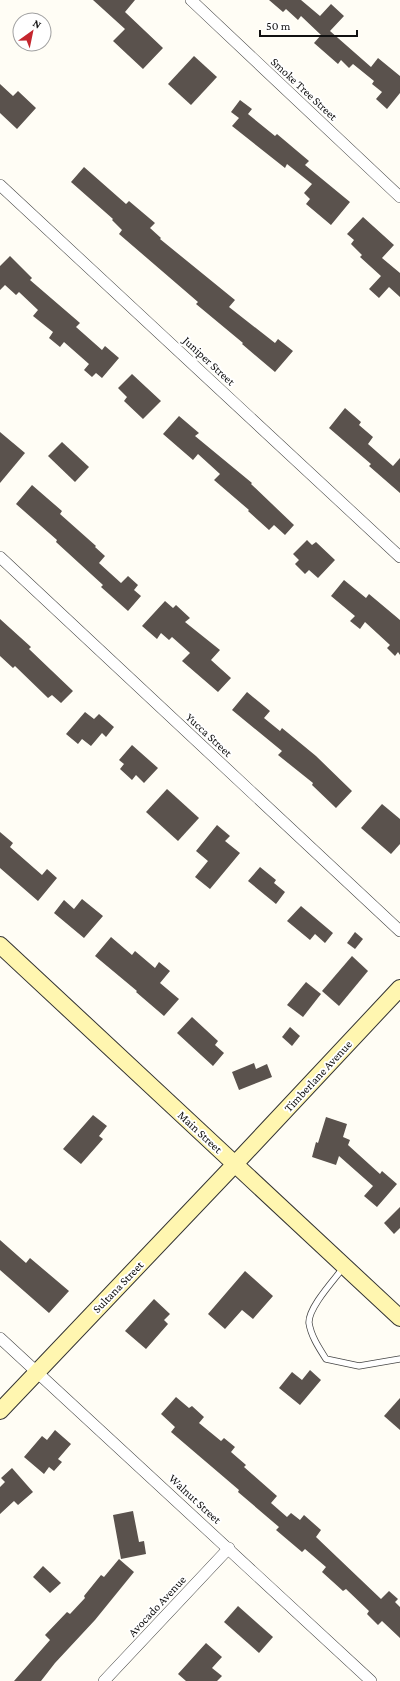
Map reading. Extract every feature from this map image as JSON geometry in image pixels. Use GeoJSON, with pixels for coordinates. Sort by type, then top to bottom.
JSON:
{"type":"FeatureCollection","features":[{"type":"Feature","properties":{"kind":"street","name":"Smoke Tree Street"},"geometry":{"type":"LineString","coordinates":[[191,0],[400,197]]}},
{"type":"Feature","properties":{"kind":"street","name":"Juniper Street"},"geometry":{"type":"LineString","coordinates":[[0,185],[400,557]]}},
{"type":"Feature","properties":{"kind":"street","name":"Yucca Street"},"geometry":{"type":"LineString","coordinates":[[0,557],[400,931]]}},
{"type":"Feature","properties":{"kind":"street","name":"Main Street"},"geometry":{"type":"LineString","coordinates":[[0,945],[400,1318]]}},
{"type":"Feature","properties":{"kind":"street","name":"Timberlane Avenue"},"geometry":{"type":"LineString","coordinates":[[235,1164],[400,988]]}},
{"type":"Feature","properties":{"kind":"street","name":"Sultana Street"},"geometry":{"type":"LineString","coordinates":[[0,1411],[235,1164]]}},
{"type":"Feature","properties":{"kind":"street","name":"Walnut Street"},"geometry":{"type":"LineString","coordinates":[[0,1338],[229,1548],[371,1681]]}},
{"type":"Feature","properties":{"kind":"street","name":"Avocado Avenue"},"geometry":{"type":"LineString","coordinates":[[104,1681],[229,1548]]}},
{"type":"Feature","properties":{"kind":"lane"},"geometry":{"type":"LineString","coordinates":[[345,1267],[316,1303],[309,1322],[316,1345],[326,1359],[359,1366],[400,1358]]}},
{"type":"Feature","properties":{"kind":"building"},"geometry":{"type":"Polygon","coordinates":[[[93,0],[135,0],[125,12],[163,48],[143,69],[113,41],[125,29],[93,0]]]}},
{"type":"Feature","properties":{"kind":"building"},"geometry":{"type":"Polygon","coordinates":[[[269,0],[301,0],[320,16],[331,4],[344,16],[330,31],[371,67],[378,58],[400,76],[400,93],[387,109],[376,99],[382,92],[372,84],[374,81],[353,64],[349,68],[341,60],[338,64],[314,43],[321,35],[301,16],[298,20],[286,9],[283,12],[269,0]]]}},
{"type":"Feature","properties":{"kind":"building"},"geometry":{"type":"Polygon","coordinates":[[[194,56],[217,77],[191,105],[168,84],[194,56]]]}},
{"type":"Feature","properties":{"kind":"building"},"geometry":{"type":"Polygon","coordinates":[[[0,84],[13,96],[18,91],[36,108],[17,129],[0,113],[0,84]]]}},
{"type":"Feature","properties":{"kind":"building"},"geometry":{"type":"Polygon","coordinates":[[[240,100],[252,109],[248,114],[275,136],[277,134],[309,161],[305,165],[350,202],[331,225],[306,204],[310,199],[304,193],[312,184],[287,164],[285,168],[232,126],[239,118],[231,112],[240,100]]]}},
{"type":"Feature","properties":{"kind":"building"},"geometry":{"type":"Polygon","coordinates":[[[84,167],[126,204],[129,201],[155,223],[150,228],[161,238],[160,239],[235,300],[229,307],[275,343],[278,339],[293,351],[275,372],[196,304],[198,302],[119,234],[122,230],[112,220],[113,219],[71,182],[84,167]]]}},
{"type":"Feature","properties":{"kind":"building"},"geometry":{"type":"Polygon","coordinates":[[[363,217],[394,245],[382,258],[400,273],[400,297],[389,287],[379,298],[369,289],[381,276],[360,257],[362,255],[351,244],[354,240],[347,234],[363,217]]]}},
{"type":"Feature","properties":{"kind":"building"},"geometry":{"type":"Polygon","coordinates":[[[10,256],[32,278],[30,280],[80,323],[76,327],[102,350],[105,346],[119,358],[102,378],[96,373],[92,377],[84,370],[89,364],[64,342],[60,347],[49,338],[53,332],[33,316],[38,310],[19,292],[16,295],[5,285],[0,290],[0,266],[10,256]]]}},
{"type":"Feature","properties":{"kind":"building"},"geometry":{"type":"Polygon","coordinates":[[[132,374],[161,401],[143,419],[124,401],[127,397],[118,388],[132,374]]]}},
{"type":"Feature","properties":{"kind":"building"},"geometry":{"type":"Polygon","coordinates":[[[345,408],[361,422],[359,425],[373,437],[368,444],[393,466],[400,458],[400,493],[369,466],[371,464],[329,428],[345,408]]]}},
{"type":"Feature","properties":{"kind":"building"},"geometry":{"type":"Polygon","coordinates":[[[179,416],[199,433],[195,436],[252,483],[251,484],[294,525],[285,535],[274,525],[269,530],[248,511],[249,510],[214,480],[220,474],[198,454],[193,460],[163,434],[179,416]]]}},
{"type":"Feature","properties":{"kind":"building"},"geometry":{"type":"Polygon","coordinates":[[[0,432],[25,453],[0,483],[0,432]]]}},
{"type":"Feature","properties":{"kind":"building"},"geometry":{"type":"Polygon","coordinates":[[[62,442],[89,467],[75,482],[48,456],[62,442]]]}},
{"type":"Feature","properties":{"kind":"building"},"geometry":{"type":"Polygon","coordinates":[[[32,485],[62,511],[60,514],[105,556],[99,563],[121,583],[128,576],[138,585],[134,590],[141,596],[128,611],[101,587],[103,585],[56,542],[57,540],[16,504],[32,485]]]}},
{"type":"Feature","properties":{"kind":"building"},"geometry":{"type":"Polygon","coordinates":[[[307,540],[312,545],[316,542],[335,560],[318,578],[309,570],[305,574],[295,564],[299,560],[293,554],[307,540]]]}},
{"type":"Feature","properties":{"kind":"building"},"geometry":{"type":"Polygon","coordinates":[[[344,580],[366,598],[369,594],[400,620],[400,655],[398,652],[395,656],[387,648],[390,645],[365,622],[360,629],[350,621],[355,616],[331,596],[344,580]]]}},
{"type":"Feature","properties":{"kind":"building"},"geometry":{"type":"Polygon","coordinates":[[[165,601],[173,608],[176,605],[190,618],[185,622],[220,650],[211,660],[231,678],[218,692],[182,661],[190,653],[172,637],[169,640],[161,633],[157,639],[142,626],[165,601]]]}},
{"type":"Feature","properties":{"kind":"building"},"geometry":{"type":"Polygon","coordinates":[[[0,619],[31,647],[29,649],[73,691],[61,703],[52,695],[48,698],[15,666],[13,668],[0,656],[0,619]]]}},
{"type":"Feature","properties":{"kind":"building"},"geometry":{"type":"Polygon","coordinates":[[[247,692],[270,711],[264,718],[280,731],[282,728],[316,756],[352,791],[336,808],[312,785],[313,783],[278,755],[282,751],[232,710],[247,692]]]}},
{"type":"Feature","properties":{"kind":"building"},"geometry":{"type":"Polygon","coordinates":[[[85,712],[94,719],[99,714],[114,727],[106,737],[102,733],[91,746],[82,739],[78,744],[66,734],[85,712]]]}},
{"type":"Feature","properties":{"kind":"building"},"geometry":{"type":"Polygon","coordinates":[[[132,745],[158,768],[144,783],[136,775],[132,780],[120,769],[124,764],[119,760],[132,745]]]}},
{"type":"Feature","properties":{"kind":"building"},"geometry":{"type":"Polygon","coordinates":[[[167,789],[199,818],[178,841],[146,812],[167,789]]]}},
{"type":"Feature","properties":{"kind":"building"},"geometry":{"type":"Polygon","coordinates":[[[382,804],[400,819],[400,844],[391,854],[361,828],[382,804]]]}},
{"type":"Feature","properties":{"kind":"building"},"geometry":{"type":"Polygon","coordinates":[[[217,825],[230,836],[225,841],[240,853],[210,889],[195,877],[208,861],[196,851],[217,825]]]}},
{"type":"Feature","properties":{"kind":"building"},"geometry":{"type":"Polygon","coordinates":[[[0,832],[13,843],[10,847],[42,875],[47,869],[57,878],[38,901],[0,868],[0,832]]]}},
{"type":"Feature","properties":{"kind":"building"},"geometry":{"type":"Polygon","coordinates":[[[260,867],[276,880],[274,883],[285,892],[276,904],[248,881],[260,867]]]}},
{"type":"Feature","properties":{"kind":"building"},"geometry":{"type":"Polygon","coordinates":[[[82,899],[103,916],[84,938],[54,913],[64,900],[74,909],[82,899]]]}},
{"type":"Feature","properties":{"kind":"building"},"geometry":{"type":"Polygon","coordinates":[[[301,906],[333,933],[325,943],[315,934],[310,940],[287,921],[301,906]]]}},
{"type":"Feature","properties":{"kind":"building"},"geometry":{"type":"Polygon","coordinates":[[[355,932],[363,939],[355,949],[347,943],[355,932]]]}},
{"type":"Feature","properties":{"kind":"building"},"geometry":{"type":"Polygon","coordinates":[[[111,937],[132,955],[135,951],[155,968],[159,962],[170,971],[160,983],[179,999],[164,1016],[95,956],[111,937]]]}},
{"type":"Feature","properties":{"kind":"building"},"geometry":{"type":"Polygon","coordinates":[[[352,956],[368,971],[339,1006],[322,991],[352,956]]]}},
{"type":"Feature","properties":{"kind":"building"},"geometry":{"type":"Polygon","coordinates":[[[306,982],[321,994],[303,1017],[287,1005],[306,982]]]}},
{"type":"Feature","properties":{"kind":"building"},"geometry":{"type":"Polygon","coordinates":[[[192,1017],[218,1041],[215,1045],[224,1053],[213,1066],[177,1033],[192,1017]]]}},
{"type":"Feature","properties":{"kind":"building"},"geometry":{"type":"Polygon","coordinates":[[[290,1027],[300,1036],[292,1046],[282,1037],[290,1027]]]}},
{"type":"Feature","properties":{"kind":"building"},"geometry":{"type":"Polygon","coordinates":[[[254,1063],[256,1069],[267,1064],[272,1077],[239,1090],[232,1072],[254,1063]]]}},
{"type":"Feature","properties":{"kind":"building"},"geometry":{"type":"Polygon","coordinates":[[[93,1115],[107,1126],[99,1136],[103,1139],[81,1164],[63,1149],[93,1115]]]}},
{"type":"Feature","properties":{"kind":"building"},"geometry":{"type":"Polygon","coordinates":[[[326,1117],[347,1124],[343,1137],[350,1140],[348,1145],[380,1174],[382,1171],[397,1184],[377,1207],[364,1196],[373,1186],[339,1156],[336,1165],[312,1157],[326,1117]]]}},
{"type":"Feature","properties":{"kind":"building"},"geometry":{"type":"Polygon","coordinates":[[[400,1207],[400,1228],[394,1234],[384,1223],[400,1207]]]}},
{"type":"Feature","properties":{"kind":"building"},"geometry":{"type":"Polygon","coordinates":[[[0,1240],[26,1263],[30,1258],[69,1291],[49,1313],[0,1270],[0,1240]]]}},
{"type":"Feature","properties":{"kind":"building"},"geometry":{"type":"Polygon","coordinates":[[[245,1271],[273,1296],[253,1319],[242,1310],[225,1329],[208,1314],[245,1271]]]}},
{"type":"Feature","properties":{"kind":"building"},"geometry":{"type":"Polygon","coordinates":[[[154,1299],[170,1314],[164,1320],[168,1324],[146,1349],[125,1331],[154,1299]]]}},
{"type":"Feature","properties":{"kind":"building"},"geometry":{"type":"Polygon","coordinates":[[[310,1370],[321,1380],[300,1405],[279,1388],[292,1372],[302,1380],[310,1370]]]}},
{"type":"Feature","properties":{"kind":"building"},"geometry":{"type":"Polygon","coordinates":[[[176,1397],[189,1408],[192,1406],[204,1417],[199,1423],[221,1441],[224,1438],[235,1447],[231,1452],[246,1465],[244,1467],[277,1496],[271,1503],[287,1517],[291,1513],[300,1520],[304,1515],[321,1530],[316,1537],[381,1599],[389,1591],[398,1599],[395,1602],[400,1607],[400,1638],[382,1621],[378,1625],[367,1614],[369,1611],[346,1589],[343,1591],[322,1572],[326,1567],[305,1549],[302,1552],[276,1530],[279,1527],[238,1492],[239,1490],[171,1432],[175,1427],[161,1414],[176,1397]]]}},
{"type":"Feature","properties":{"kind":"building"},"geometry":{"type":"Polygon","coordinates":[[[400,1398],[400,1430],[384,1416],[400,1398]]]}},
{"type":"Feature","properties":{"kind":"building"},"geometry":{"type":"Polygon","coordinates":[[[55,1430],[71,1444],[58,1459],[62,1462],[54,1471],[49,1467],[44,1474],[24,1457],[42,1436],[47,1440],[55,1430]]]}},
{"type":"Feature","properties":{"kind":"building"},"geometry":{"type":"Polygon","coordinates":[[[12,1468],[33,1492],[18,1505],[14,1501],[0,1514],[0,1487],[5,1482],[1,1478],[12,1468]]]}},
{"type":"Feature","properties":{"kind":"building"},"geometry":{"type":"Polygon","coordinates":[[[133,1511],[139,1542],[144,1541],[146,1554],[121,1559],[113,1515],[133,1511]]]}},
{"type":"Feature","properties":{"kind":"building"},"geometry":{"type":"Polygon","coordinates":[[[119,1559],[134,1572],[95,1620],[55,1663],[41,1681],[14,1681],[50,1640],[45,1635],[67,1612],[70,1614],[85,1598],[84,1596],[101,1575],[104,1577],[119,1559]]]}},
{"type":"Feature","properties":{"kind":"building"},"geometry":{"type":"Polygon","coordinates":[[[43,1566],[61,1583],[50,1593],[33,1577],[43,1566]]]}},
{"type":"Feature","properties":{"kind":"building"},"geometry":{"type":"Polygon","coordinates":[[[238,1606],[273,1637],[259,1653],[224,1622],[238,1606]]]}},
{"type":"Feature","properties":{"kind":"building"},"geometry":{"type":"Polygon","coordinates":[[[206,1643],[222,1657],[212,1668],[222,1676],[217,1681],[186,1681],[178,1674],[206,1643]]]}}]}
